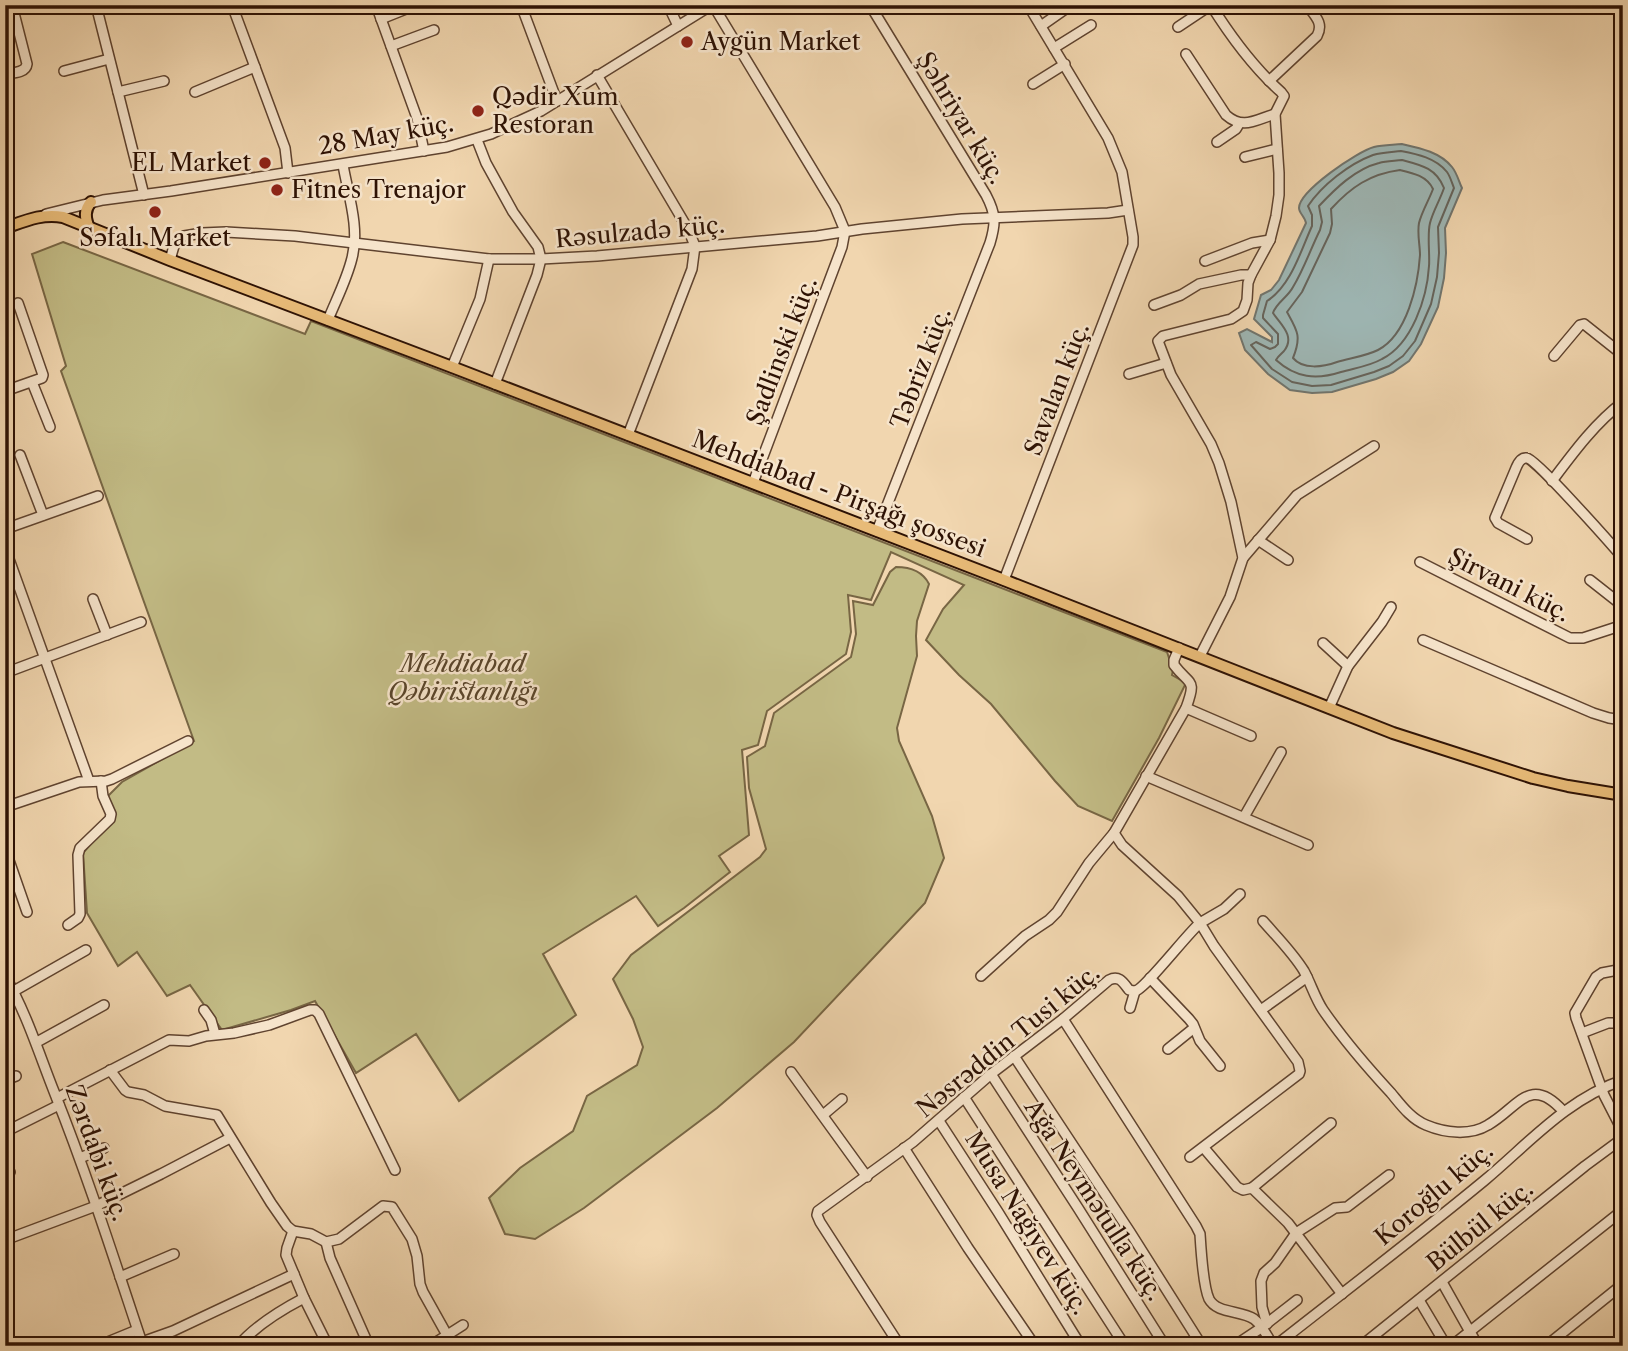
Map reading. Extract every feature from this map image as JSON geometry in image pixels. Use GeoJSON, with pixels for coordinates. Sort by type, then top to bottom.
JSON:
{"type":"FeatureCollection","features":[{"type":"Feature","properties":{"kind":"main road"},"geometry":{"type":"LineString","coordinates":[[89,228],[85,213],[91,202]]}},
{"type":"Feature","properties":{"kind":"main road","name":"Mehdiabad - Pirşağı şossesi"},"geometry":{"type":"LineString","coordinates":[[41,216],[59,216],[1431,746],[1532,778],[1623,795]]}},
{"type":"Feature","properties":{"kind":"main road","name":"28 May küç."},"geometry":{"type":"LineString","coordinates":[[5,228],[41,216]]}},
{"type":"Feature","properties":{"kind":"street"},"geometry":{"type":"LineString","coordinates":[[5,74],[24,70],[27,64],[12,5]]}},
{"type":"Feature","properties":{"kind":"street"},"geometry":{"type":"LineString","coordinates":[[96,5],[144,195]]}},
{"type":"Feature","properties":{"kind":"street"},"geometry":{"type":"LineString","coordinates":[[232,5],[285,148],[288,173]]}},
{"type":"Feature","properties":{"kind":"street"},"geometry":{"type":"LineString","coordinates":[[376,5],[417,118],[424,151]]}},
{"type":"Feature","properties":{"kind":"street"},"geometry":{"type":"LineString","coordinates":[[381,19],[416,5]]}},
{"type":"Feature","properties":{"kind":"street"},"geometry":{"type":"LineString","coordinates":[[521,5],[557,101]]}},
{"type":"Feature","properties":{"kind":"street"},"geometry":{"type":"LineString","coordinates":[[668,5],[678,26]]}},
{"type":"Feature","properties":{"kind":"street"},"geometry":{"type":"LineString","coordinates":[[713,5],[835,207],[845,231]]}},
{"type":"Feature","properties":{"kind":"street","name":"28 May küç."},"geometry":{"type":"LineString","coordinates":[[41,216],[91,202],[288,173],[477,140],[541,111],[713,5]]}},
{"type":"Feature","properties":{"kind":"street","name":"Şəhriyar küç."},"geometry":{"type":"LineString","coordinates":[[870,5],[986,195],[995,217]]}},
{"type":"Feature","properties":{"kind":"street","name":"Savalan küç."},"geometry":{"type":"LineString","coordinates":[[1004,580],[1133,245],[1122,172],[1116,156],[1065,64],[1028,5]]}},
{"type":"Feature","properties":{"kind":"street"},"geometry":{"type":"LineString","coordinates":[[1041,26],[1071,5]]}},
{"type":"Feature","properties":{"kind":"street"},"geometry":{"type":"LineString","coordinates":[[1178,27],[1211,5],[1258,70],[1284,96],[1275,114],[1279,195],[1270,240],[1251,275],[1243,311],[1238,315],[1159,338],[1158,341],[1166,363],[1219,463],[1243,558]]}},
{"type":"Feature","properties":{"kind":"street"},"geometry":{"type":"LineString","coordinates":[[1269,80],[1317,36],[1320,23],[1307,5]]}},
{"type":"Feature","properties":{"kind":"street"},"geometry":{"type":"LineString","coordinates":[[1054,48],[1091,25]]}},
{"type":"Feature","properties":{"kind":"street"},"geometry":{"type":"LineString","coordinates":[[391,46],[435,30]]}},
{"type":"Feature","properties":{"kind":"street"},"geometry":{"type":"LineString","coordinates":[[1186,54],[1226,115],[1239,124]]}},
{"type":"Feature","properties":{"kind":"street"},"geometry":{"type":"LineString","coordinates":[[64,71],[109,59]]}},
{"type":"Feature","properties":{"kind":"street"},"geometry":{"type":"LineString","coordinates":[[1033,84],[1065,64]]}},
{"type":"Feature","properties":{"kind":"street"},"geometry":{"type":"LineString","coordinates":[[195,92],[255,67]]}},
{"type":"Feature","properties":{"kind":"street"},"geometry":{"type":"LineString","coordinates":[[597,75],[688,229],[695,246],[692,269],[628,435]]}},
{"type":"Feature","properties":{"kind":"street"},"geometry":{"type":"LineString","coordinates":[[118,92],[164,81]]}},
{"type":"Feature","properties":{"kind":"street"},"geometry":{"type":"LineString","coordinates":[[1217,142],[1239,124],[1275,114]]}},
{"type":"Feature","properties":{"kind":"street"},"geometry":{"type":"LineString","coordinates":[[477,140],[486,163],[513,212],[538,247],[541,259],[495,384]]}},
{"type":"Feature","properties":{"kind":"street"},"geometry":{"type":"LineString","coordinates":[[1245,157],[1277,149]]}},
{"type":"Feature","properties":{"kind":"street"},"geometry":{"type":"LineString","coordinates":[[328,320],[352,258],[354,243],[354,224],[343,164]]}},
{"type":"Feature","properties":{"kind":"street"},"geometry":{"type":"LineString","coordinates":[[68,207],[65,215],[69,220]]}},
{"type":"Feature","properties":{"kind":"street","name":"Rəsulzadə küç."},"geometry":{"type":"LineString","coordinates":[[170,260],[178,240],[184,236],[202,233],[295,236],[489,259],[541,259],[805,237],[962,219],[1108,213],[1128,209]]}},
{"type":"Feature","properties":{"kind":"street","name":"Təbriz küç."},"geometry":{"type":"LineString","coordinates":[[877,531],[990,243],[995,217]]}},
{"type":"Feature","properties":{"kind":"street","name":"Şadlinski küç."},"geometry":{"type":"LineString","coordinates":[[753,483],[842,247],[845,231]]}},
{"type":"Feature","properties":{"kind":"street"},"geometry":{"type":"LineString","coordinates":[[1205,261],[1252,243],[1270,240]]}},
{"type":"Feature","properties":{"kind":"street"},"geometry":{"type":"LineString","coordinates":[[452,367],[480,299],[489,259]]}},
{"type":"Feature","properties":{"kind":"street"},"geometry":{"type":"LineString","coordinates":[[1154,305],[1188,292],[1199,284],[1251,275]]}},
{"type":"Feature","properties":{"kind":"street"},"geometry":{"type":"LineString","coordinates":[[5,379],[7,390],[41,378],[43,374],[18,303]]}},
{"type":"Feature","properties":{"kind":"street"},"geometry":{"type":"LineString","coordinates":[[1553,356],[1580,325],[1584,324],[1623,355]]}},
{"type":"Feature","properties":{"kind":"street"},"geometry":{"type":"LineString","coordinates":[[1129,374],[1166,363]]}},
{"type":"Feature","properties":{"kind":"street"},"geometry":{"type":"LineString","coordinates":[[32,382],[50,427]]}},
{"type":"Feature","properties":{"kind":"street"},"geometry":{"type":"LineString","coordinates":[[1552,481],[1608,414],[1623,402]]}},
{"type":"Feature","properties":{"kind":"street"},"geometry":{"type":"LineString","coordinates":[[1200,656],[1230,597],[1243,558],[1297,495],[1374,446]]}},
{"type":"Feature","properties":{"kind":"street"},"geometry":{"type":"LineString","coordinates":[[20,455],[43,516]]}},
{"type":"Feature","properties":{"kind":"street"},"geometry":{"type":"LineString","coordinates":[[1527,538],[1498,523],[1495,518],[1516,468],[1524,457],[1530,458],[1623,558]]}},
{"type":"Feature","properties":{"kind":"street"},"geometry":{"type":"LineString","coordinates":[[5,529],[98,496]]}},
{"type":"Feature","properties":{"kind":"street"},"geometry":{"type":"LineString","coordinates":[[1258,540],[1288,559]]}},
{"type":"Feature","properties":{"kind":"street"},"geometry":{"type":"LineString","coordinates":[[5,548],[89,781]]}},
{"type":"Feature","properties":{"kind":"street","name":"Şirvani küç."},"geometry":{"type":"LineString","coordinates":[[1420,562],[1570,638],[1583,638],[1623,625]]}},
{"type":"Feature","properties":{"kind":"street"},"geometry":{"type":"LineString","coordinates":[[1590,580],[1623,606]]}},
{"type":"Feature","properties":{"kind":"street"},"geometry":{"type":"LineString","coordinates":[[93,599],[107,635]]}},
{"type":"Feature","properties":{"kind":"street"},"geometry":{"type":"LineString","coordinates":[[1329,708],[1348,666],[1391,607]]}},
{"type":"Feature","properties":{"kind":"street"},"geometry":{"type":"LineString","coordinates":[[5,673],[141,622]]}},
{"type":"Feature","properties":{"kind":"street"},"geometry":{"type":"LineString","coordinates":[[1423,640],[1593,713],[1623,720]]}},
{"type":"Feature","properties":{"kind":"street"},"geometry":{"type":"LineString","coordinates":[[1323,643],[1348,666]]}},
{"type":"Feature","properties":{"kind":"street"},"geometry":{"type":"LineString","coordinates":[[981,976],[1025,936],[1057,912],[1089,863],[1114,833],[1186,708],[1193,687],[1190,680],[1174,664],[1179,648]]}},
{"type":"Feature","properties":{"kind":"street"},"geometry":{"type":"LineString","coordinates":[[1186,708],[1251,736]]}},
{"type":"Feature","properties":{"kind":"street"},"geometry":{"type":"LineString","coordinates":[[5,807],[55,789],[112,779],[188,741]]}},
{"type":"Feature","properties":{"kind":"street"},"geometry":{"type":"LineString","coordinates":[[1244,817],[1280,752]]}},
{"type":"Feature","properties":{"kind":"street"},"geometry":{"type":"LineString","coordinates":[[1146,776],[1308,845]]}},
{"type":"Feature","properties":{"kind":"street"},"geometry":{"type":"LineString","coordinates":[[68,925],[80,914],[80,848],[110,819],[111,814],[103,796],[101,781]]}},
{"type":"Feature","properties":{"kind":"street"},"geometry":{"type":"LineString","coordinates":[[1114,833],[1122,845],[1178,897],[1200,923],[1298,1062],[1299,1074],[1190,1157]]}},
{"type":"Feature","properties":{"kind":"street"},"geometry":{"type":"LineString","coordinates":[[5,849],[27,912]]}},
{"type":"Feature","properties":{"kind":"street","name":"Nəsrəddin Tusi küç."},"geometry":{"type":"LineString","coordinates":[[900,1346],[820,1222],[818,1211],[904,1149],[991,1074],[1113,978],[1122,980],[1129,990],[1135,991],[1192,930],[1224,909],[1240,894]]}},
{"type":"Feature","properties":{"kind":"street"},"geometry":{"type":"LineString","coordinates":[[1263,921],[1296,960],[1324,1011],[1367,1066],[1414,1118],[1426,1125],[1452,1133],[1472,1131],[1488,1126],[1524,1098],[1535,1093],[1547,1096],[1563,1111]]}},
{"type":"Feature","properties":{"kind":"street"},"geometry":{"type":"LineString","coordinates":[[13,991],[86,950]]}},
{"type":"Feature","properties":{"kind":"street"},"geometry":{"type":"LineString","coordinates":[[1623,969],[1595,976],[1576,1009],[1576,1018],[1603,1089],[1623,1132]]}},
{"type":"Feature","properties":{"kind":"street","name":"Zərdabi küç."},"geometry":{"type":"LineString","coordinates":[[5,976],[37,1042],[143,1344]]}},
{"type":"Feature","properties":{"kind":"street"},"geometry":{"type":"LineString","coordinates":[[1261,1010],[1307,977]]}},
{"type":"Feature","properties":{"kind":"street"},"geometry":{"type":"LineString","coordinates":[[1150,978],[1189,1019],[1200,1041],[1220,1066]]}},
{"type":"Feature","properties":{"kind":"street"},"geometry":{"type":"LineString","coordinates":[[1130,1008],[1135,991]]}},
{"type":"Feature","properties":{"kind":"street"},"geometry":{"type":"LineString","coordinates":[[37,1042],[104,1005]]}},
{"type":"Feature","properties":{"kind":"street"},"geometry":{"type":"LineString","coordinates":[[204,1010],[211,1020],[215,1034]]}},
{"type":"Feature","properties":{"kind":"street"},"geometry":{"type":"LineString","coordinates":[[5,1132],[110,1070],[169,1040],[189,1041],[215,1034],[234,1033],[315,1010],[395,1170]]}},
{"type":"Feature","properties":{"kind":"street"},"geometry":{"type":"LineString","coordinates":[[1063,1019],[1196,1226],[1200,1234],[1209,1299],[1216,1307],[1252,1317],[1264,1326]]}},
{"type":"Feature","properties":{"kind":"street"},"geometry":{"type":"LineString","coordinates":[[1582,1033],[1608,1023],[1623,1023]]}},
{"type":"Feature","properties":{"kind":"street"},"geometry":{"type":"LineString","coordinates":[[1168,1049],[1195,1028]]}},
{"type":"Feature","properties":{"kind":"street"},"geometry":{"type":"LineString","coordinates":[[1014,1056],[1202,1346]]}},
{"type":"Feature","properties":{"kind":"street"},"geometry":{"type":"LineString","coordinates":[[110,1070],[128,1092],[144,1095],[165,1106],[217,1115],[271,1203],[293,1231],[311,1234],[326,1242],[339,1239],[383,1206],[392,1207],[412,1238],[420,1284],[447,1335]]}},
{"type":"Feature","properties":{"kind":"street"},"geometry":{"type":"LineString","coordinates":[[792,1072],[867,1177]]}},
{"type":"Feature","properties":{"kind":"street","name":"Ağa Neymətulla küç."},"geometry":{"type":"LineString","coordinates":[[991,1074],[1165,1346]]}},
{"type":"Feature","properties":{"kind":"street"},"geometry":{"type":"LineString","coordinates":[[5,1080],[16,1076]]}},
{"type":"Feature","properties":{"kind":"street","name":"Koroğlu küç."},"geometry":{"type":"LineString","coordinates":[[1274,1346],[1486,1178],[1563,1111],[1623,1080]]}},
{"type":"Feature","properties":{"kind":"street"},"geometry":{"type":"LineString","coordinates":[[964,1097],[1125,1346]]}},
{"type":"Feature","properties":{"kind":"street"},"geometry":{"type":"LineString","coordinates":[[823,1115],[842,1098]]}},
{"type":"Feature","properties":{"kind":"street","name":"Musa Nağıyev küç."},"geometry":{"type":"LineString","coordinates":[[939,1121],[1082,1346]]}},
{"type":"Feature","properties":{"kind":"street"},"geometry":{"type":"LineString","coordinates":[[1204,1148],[1237,1187],[1243,1190],[1252,1188],[1331,1123]]}},
{"type":"Feature","properties":{"kind":"street","name":"Bülbül küç."},"geometry":{"type":"LineString","coordinates":[[1361,1346],[1623,1138]]}},
{"type":"Feature","properties":{"kind":"street"},"geometry":{"type":"LineString","coordinates":[[5,1240],[96,1206],[230,1139]]}},
{"type":"Feature","properties":{"kind":"street"},"geometry":{"type":"LineString","coordinates":[[79,1158],[104,1148]]}},
{"type":"Feature","properties":{"kind":"street"},"geometry":{"type":"LineString","coordinates":[[904,1149],[1035,1346]]}},
{"type":"Feature","properties":{"kind":"street"},"geometry":{"type":"LineString","coordinates":[[1274,1346],[1264,1326],[1261,1281],[1264,1273],[1275,1263],[1296,1233],[1335,1209],[1347,1207],[1389,1175]]}},
{"type":"Feature","properties":{"kind":"street"},"geometry":{"type":"LineString","coordinates":[[1252,1188],[1296,1233],[1342,1294]]}},
{"type":"Feature","properties":{"kind":"street"},"geometry":{"type":"LineString","coordinates":[[1419,1300],[1444,1342],[1449,1346],[1454,1344],[1623,1210]]}},
{"type":"Feature","properties":{"kind":"street"},"geometry":{"type":"LineString","coordinates":[[293,1231],[286,1255],[328,1346]]}},
{"type":"Feature","properties":{"kind":"street"},"geometry":{"type":"LineString","coordinates":[[326,1242],[330,1258],[369,1346]]}},
{"type":"Feature","properties":{"kind":"street"},"geometry":{"type":"LineString","coordinates":[[120,1278],[174,1254]]}},
{"type":"Feature","properties":{"kind":"street"},"geometry":{"type":"LineString","coordinates":[[143,1344],[294,1274]]}},
{"type":"Feature","properties":{"kind":"street"},"geometry":{"type":"LineString","coordinates":[[1442,1282],[1478,1346]]}},
{"type":"Feature","properties":{"kind":"street"},"geometry":{"type":"LineString","coordinates":[[1546,1346],[1623,1284]]}},
{"type":"Feature","properties":{"kind":"street"},"geometry":{"type":"LineString","coordinates":[[238,1346],[286,1307],[304,1298]]}},
{"type":"Feature","properties":{"kind":"street"},"geometry":{"type":"LineString","coordinates":[[1234,1346],[1297,1300]]}},
{"type":"Feature","properties":{"kind":"street"},"geometry":{"type":"LineString","coordinates":[[430,1346],[463,1325]]}},
{"type":"Feature","properties":{"kind":"street"},"geometry":{"type":"LineString","coordinates":[[98,1346],[137,1330]]}},
{"type":"Feature","properties":{"kind":"green space","name":"Mehdiabad Qəbiristanlığı"},"geometry":{"type":"Polygon","coordinates":[[[63,242],[305,334],[311,321],[1167,652],[1172,675],[1186,683],[1159,738],[1112,821],[1078,806],[991,704],[926,640],[943,609],[964,585],[891,552],[871,600],[848,595],[851,632],[846,654],[767,711],[758,745],[742,750],[749,835],[719,856],[730,872],[658,926],[636,896],[543,954],[576,1015],[459,1101],[416,1034],[356,1073],[315,1001],[222,1030],[190,985],[167,996],[137,952],[118,966],[87,913],[83,853],[116,814],[107,797],[122,782],[194,741],[61,371],[66,366],[32,254],[63,242]]]}},
{"type":"Feature","properties":{"kind":"green space"},"geometry":{"type":"Polygon","coordinates":[[[896,567],[916,571],[929,584],[917,621],[917,656],[897,728],[899,741],[932,816],[944,858],[925,903],[794,1042],[717,1108],[584,1208],[535,1239],[505,1234],[489,1198],[520,1168],[573,1131],[587,1096],[637,1065],[643,1047],[633,1019],[613,979],[631,955],[760,857],[766,849],[749,788],[747,757],[765,746],[774,713],[851,657],[856,634],[853,601],[873,605],[890,572],[896,567]]]}},
{"type":"Feature","properties":{"kind":"water"},"geometry":{"type":"Polygon","coordinates":[[[1402,144],[1429,151],[1442,158],[1454,169],[1462,188],[1445,228],[1444,278],[1438,307],[1421,344],[1409,361],[1393,372],[1332,392],[1290,390],[1268,374],[1245,350],[1239,333],[1247,329],[1272,342],[1272,337],[1254,319],[1261,295],[1271,290],[1279,280],[1306,223],[1299,208],[1308,192],[1330,173],[1366,150],[1377,146],[1402,144]]]}},
{"type":"Feature","properties":{"kind":"place","name":"Aygün Market"},"geometry":{"type":"Point","coordinates":[687,42]}},
{"type":"Feature","properties":{"kind":"place","name":"Qədir Xum Restoran"},"geometry":{"type":"Point","coordinates":[478,111]}},
{"type":"Feature","properties":{"kind":"place","name":"EL Market"},"geometry":{"type":"Point","coordinates":[265,163]}},
{"type":"Feature","properties":{"kind":"place","name":"Fitnes Trenajor"},"geometry":{"type":"Point","coordinates":[277,190]}},
{"type":"Feature","properties":{"kind":"place","name":"Səfalı Market"},"geometry":{"type":"Point","coordinates":[155,212]}}]}
